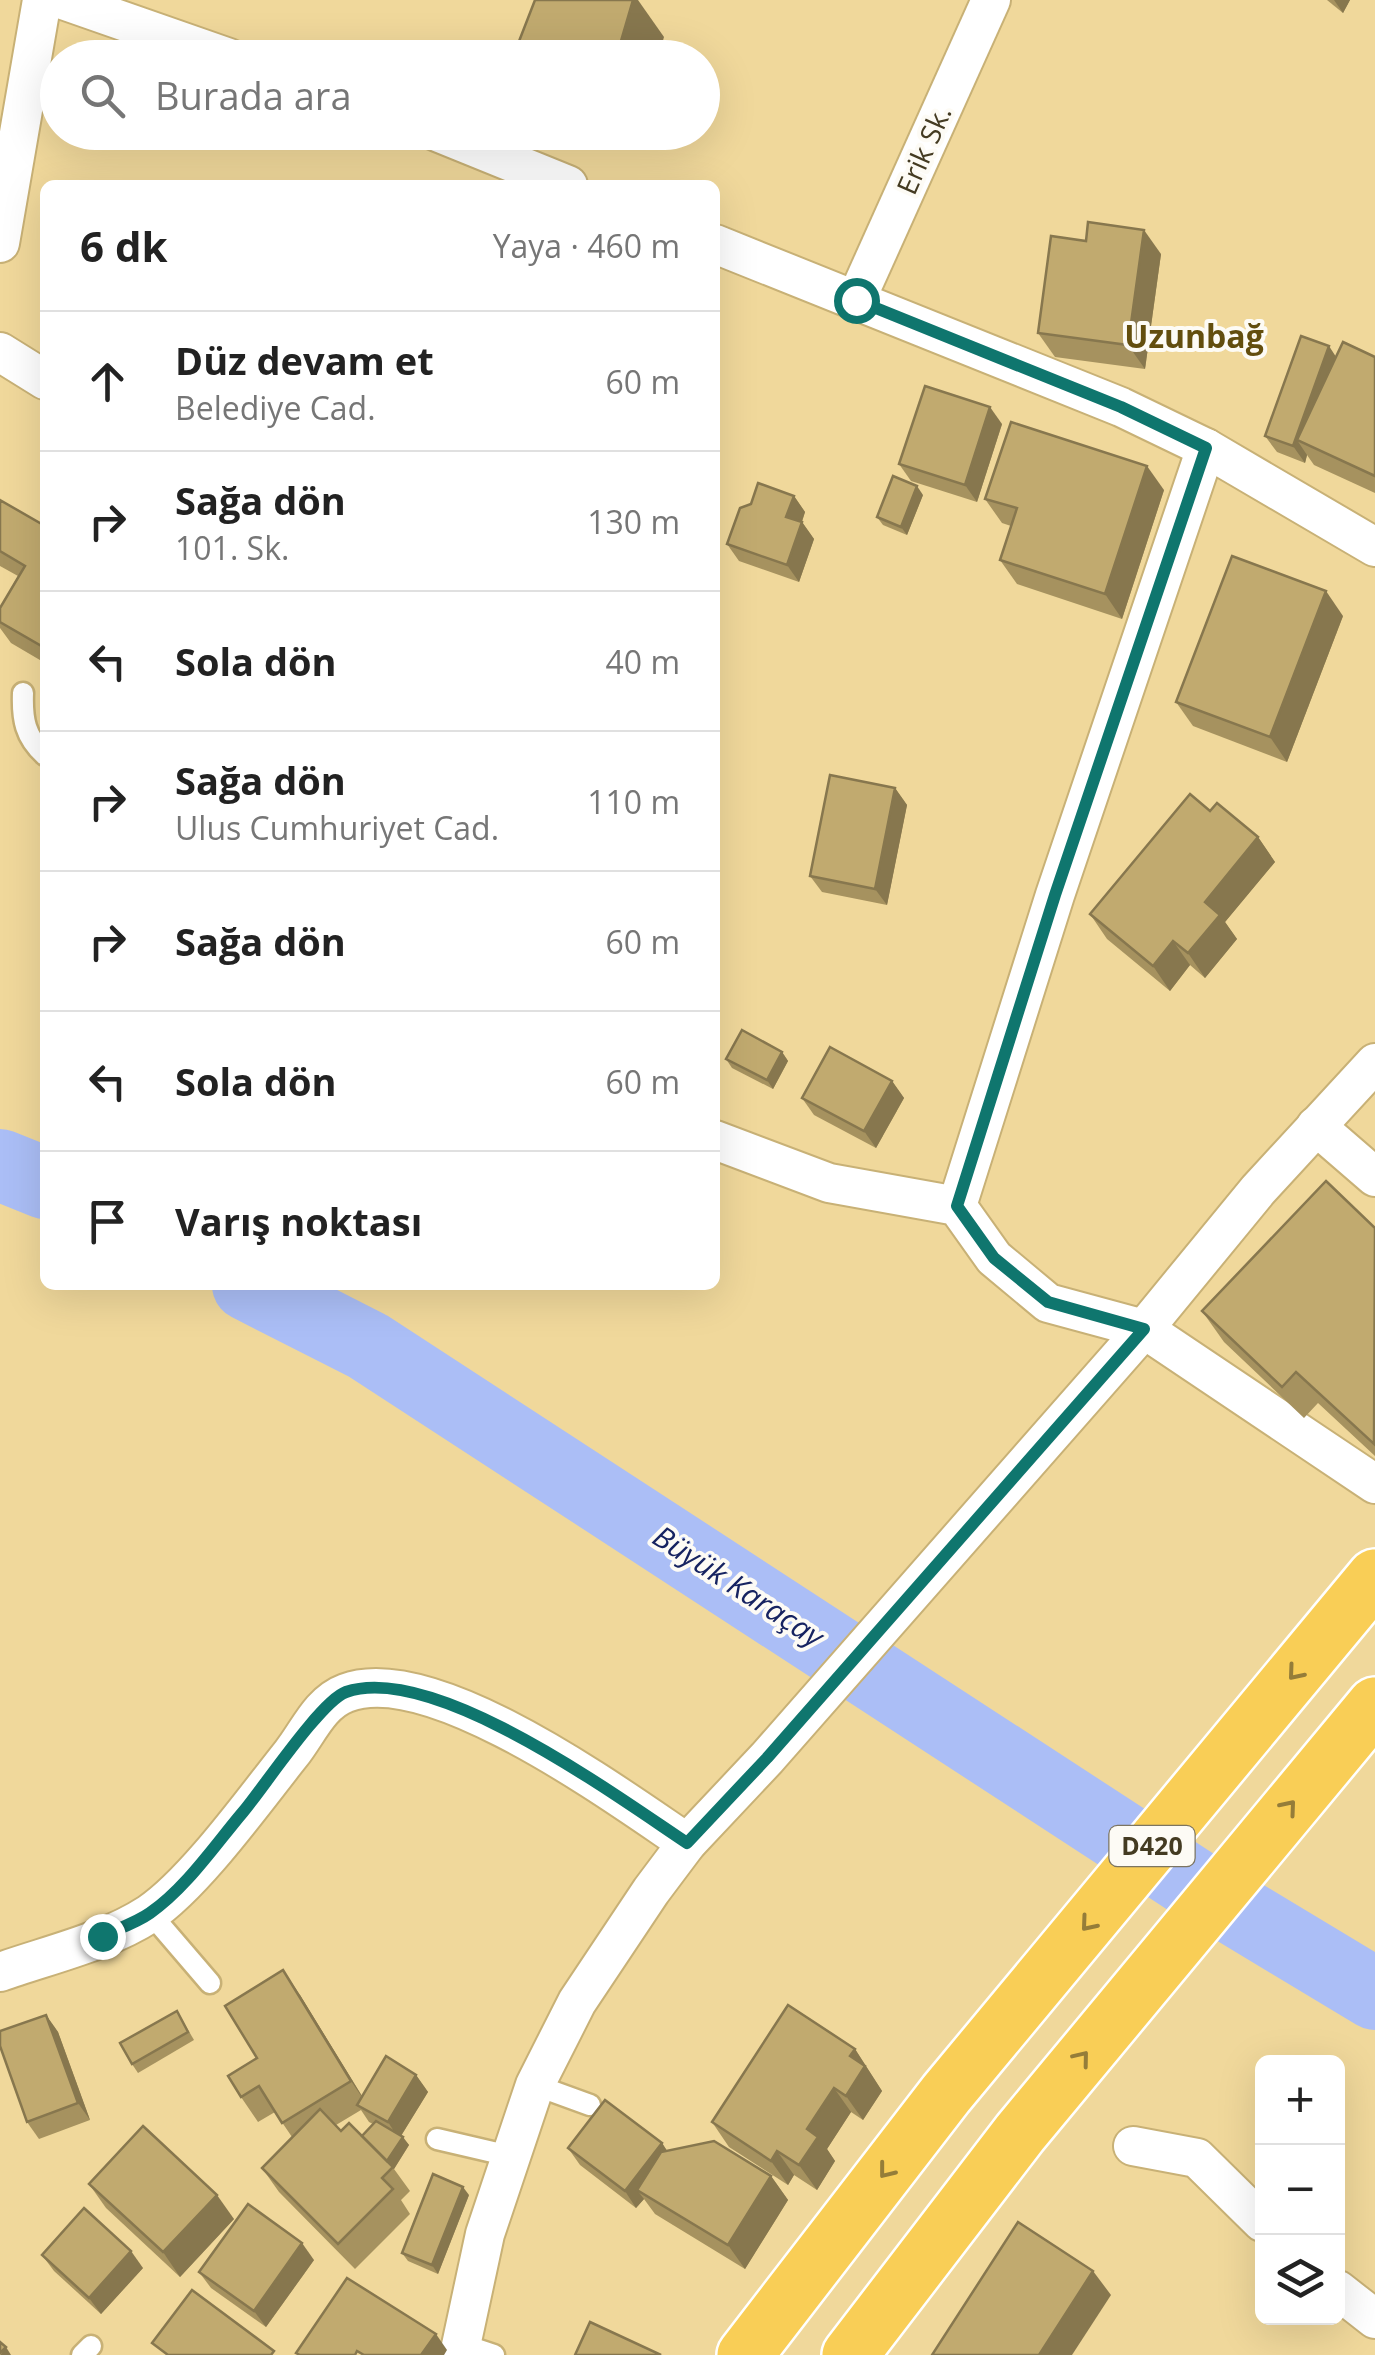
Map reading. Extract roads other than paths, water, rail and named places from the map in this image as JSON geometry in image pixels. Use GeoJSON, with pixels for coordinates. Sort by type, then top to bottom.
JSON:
{"type":"FeatureCollection","features":[{"type":"Feature","properties":{"kind":"highway","name":"D420"},"geometry":{"type":"LineString","coordinates":[[745,2355],[946,2094],[1366,1588]]}},
{"type":"Feature","properties":{"kind":"highway"},"geometry":{"type":"LineString","coordinates":[[850,2355],[1020,2133],[1375,1705]]}},
{"type":"Feature","properties":{"kind":"street"},"geometry":{"type":"LineString","coordinates":[[0,244],[42,0]]}},
{"type":"Feature","properties":{"kind":"street"},"geometry":{"type":"LineString","coordinates":[[63,0],[177,40]]}},
{"type":"Feature","properties":{"kind":"street","name":"Erik Sk."},"geometry":{"type":"LineString","coordinates":[[856,300],[991,0]]}},
{"type":"Feature","properties":{"kind":"street"},"geometry":{"type":"LineString","coordinates":[[482,150],[556,180]]}},
{"type":"Feature","properties":{"kind":"street"},"geometry":{"type":"LineString","coordinates":[[720,246],[1121,407],[1206,448],[1375,547]]}},
{"type":"Feature","properties":{"kind":"street"},"geometry":{"type":"LineString","coordinates":[[0,352],[40,377]]}},
{"type":"Feature","properties":{"kind":"street"},"geometry":{"type":"LineString","coordinates":[[957,1206],[1055,895],[1206,448]]}},
{"type":"Feature","properties":{"kind":"street"},"geometry":{"type":"LineString","coordinates":[[471,2351],[486,2234],[535,2085],[585,1990],[687,1843],[767,1758],[1144,1329],[1199,1258],[1375,1063]]}},
{"type":"Feature","properties":{"kind":"street"},"geometry":{"type":"LineString","coordinates":[[1316,1126],[1375,1177]]}},
{"type":"Feature","properties":{"kind":"street"},"geometry":{"type":"LineString","coordinates":[[720,1142],[829,1183],[957,1206],[994,1258],[1048,1302],[1144,1329],[1375,1484]]}},
{"type":"Feature","properties":{"kind":"street"},"geometry":{"type":"LineString","coordinates":[[0,1972],[102,1936],[150,1913],[244,1810],[324,1707],[347,1692],[382,1690],[452,1704],[540,1745],[687,1843]]}},
{"type":"Feature","properties":{"kind":"street"},"geometry":{"type":"LineString","coordinates":[[1133,2146],[1197,2158],[1255,2215]]}},
{"type":"Feature","properties":{"kind":"street"},"geometry":{"type":"LineString","coordinates":[[1345,2295],[1375,2319]]}},
{"type":"Feature","properties":{"kind":"lane"},"geometry":{"type":"LineString","coordinates":[[23,693],[22,718],[32,744],[40,751]]}},
{"type":"Feature","properties":{"kind":"lane"},"geometry":{"type":"LineString","coordinates":[[150,1913],[210,1982]]}},
{"type":"Feature","properties":{"kind":"lane"},"geometry":{"type":"LineString","coordinates":[[535,2085],[590,2105]]}},
{"type":"Feature","properties":{"kind":"lane"},"geometry":{"type":"LineString","coordinates":[[438,2139],[510,2156]]}},
{"type":"Feature","properties":{"kind":"waterway","name":"Büyük Karaçay"},"geometry":{"type":"LineString","coordinates":[[0,1165],[40,1181]]}},
{"type":"Feature","properties":{"kind":"waterway","name":"Büyük Karaçay"},"geometry":{"type":"LineString","coordinates":[[258,1290],[368,1346],[1214,1897],[1375,1994]]}},
{"type":"Feature","properties":{"kind":"district","name":"Uzunbağ"},"geometry":{"type":"Point","coordinates":[1194,337]}}]}
